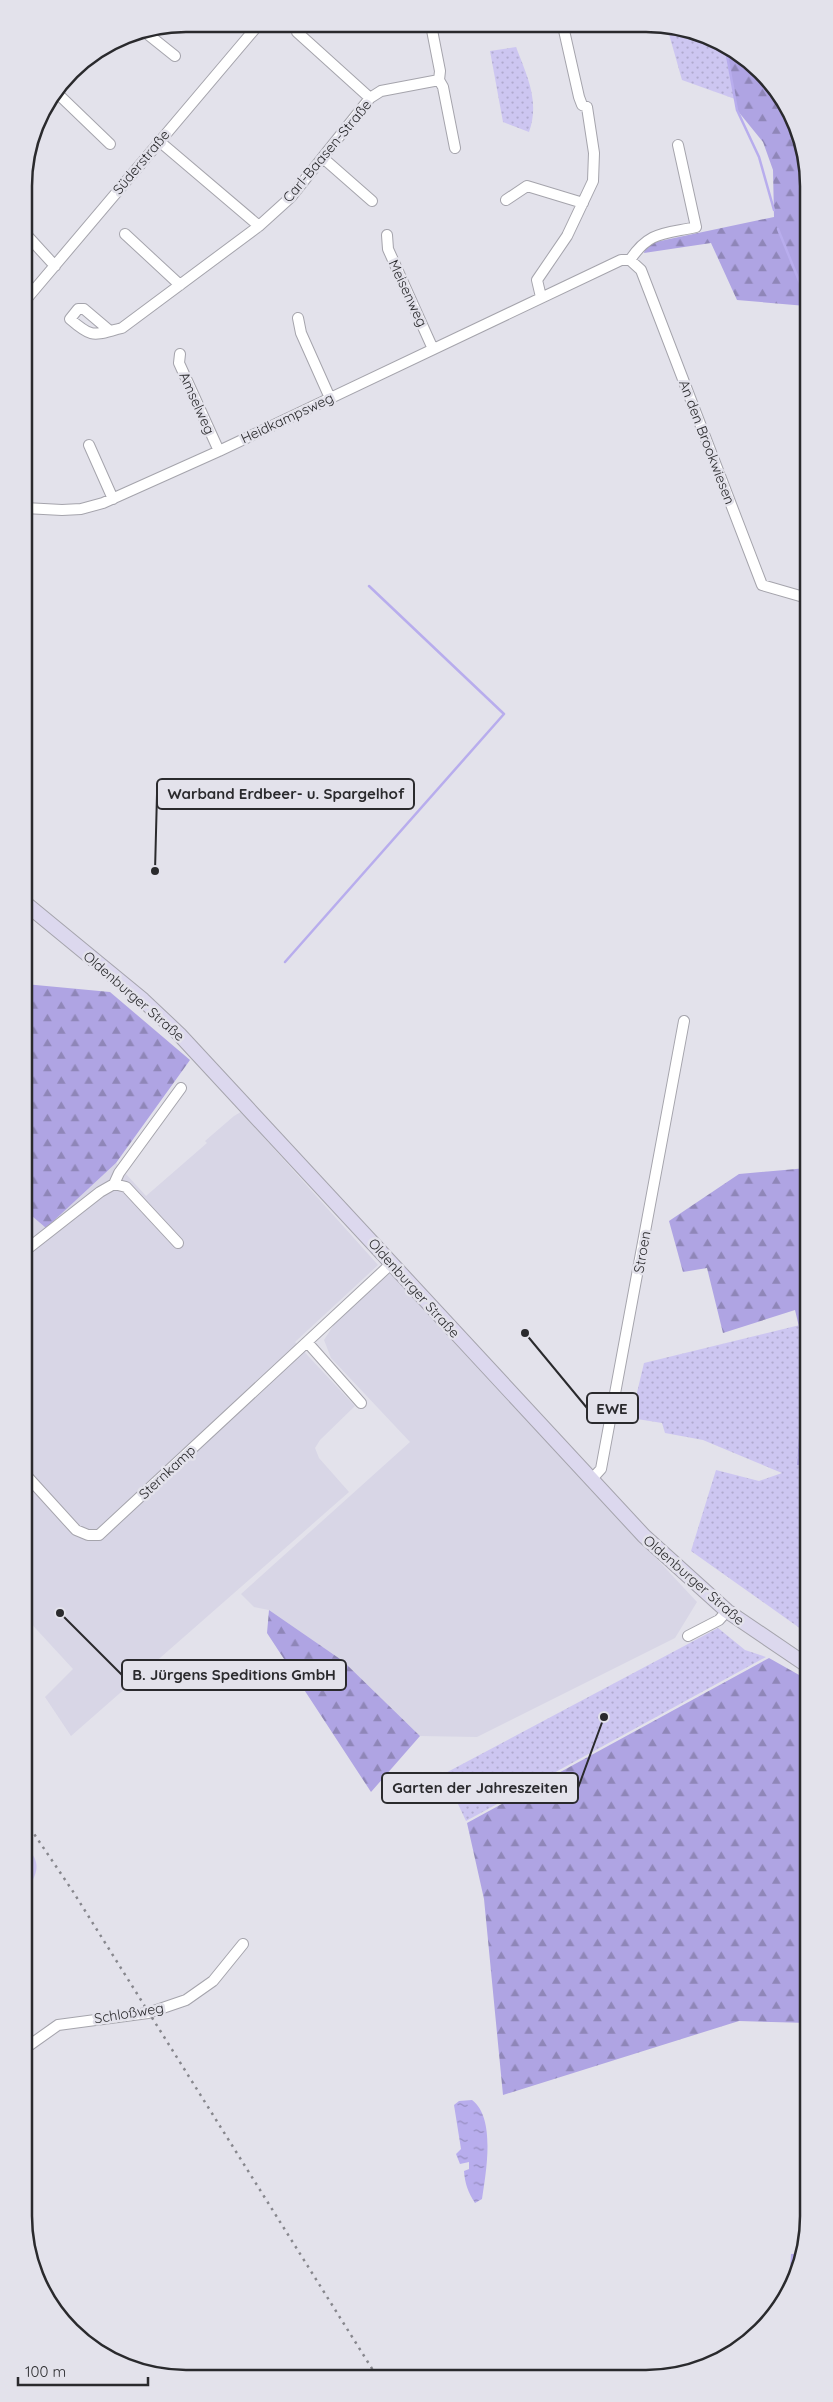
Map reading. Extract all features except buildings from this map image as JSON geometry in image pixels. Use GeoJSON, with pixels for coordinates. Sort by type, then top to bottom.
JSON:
{"type":"FeatureCollection","features":[{"type":"Feature","properties":{"kind":"main road","name":"Oldenburger Straße"},"geometry":{"type":"LineString","coordinates":[[33,909],[166,1020],[644,1536],[726,1611],[800,1661]]}},
{"type":"Feature","properties":{"kind":"street"},"geometry":{"type":"LineString","coordinates":[[432,32],[440,71],[439,80],[455,148]]}},
{"type":"Feature","properties":{"kind":"street"},"geometry":{"type":"LineString","coordinates":[[541,297],[537,280],[567,236],[593,181],[594,153],[592,127],[587,107],[582,104],[579,97],[564,32]]}},
{"type":"Feature","properties":{"kind":"street","name":"Süderstraße"},"geometry":{"type":"LineString","coordinates":[[33,292],[251,33]]}},
{"type":"Feature","properties":{"kind":"street"},"geometry":{"type":"LineString","coordinates":[[299,33],[370,98]]}},
{"type":"Feature","properties":{"kind":"street"},"geometry":{"type":"LineString","coordinates":[[150,37],[175,56]]}},
{"type":"Feature","properties":{"kind":"street","name":"Carl-Baasen-Straße"},"geometry":{"type":"LineString","coordinates":[[110,331],[122,328],[258,226],[291,197],[370,98],[382,91],[439,80]]}},
{"type":"Feature","properties":{"kind":"street"},"geometry":{"type":"LineString","coordinates":[[61,97],[110,144]]}},
{"type":"Feature","properties":{"kind":"street"},"geometry":{"type":"LineString","coordinates":[[159,141],[258,226]]}},
{"type":"Feature","properties":{"kind":"street"},"geometry":{"type":"LineString","coordinates":[[630,260],[640,246],[651,236],[696,227],[678,145]]}},
{"type":"Feature","properties":{"kind":"street"},"geometry":{"type":"LineString","coordinates":[[323,158],[372,201]]}},
{"type":"Feature","properties":{"kind":"street"},"geometry":{"type":"LineString","coordinates":[[506,200],[527,186],[583,203]]}},
{"type":"Feature","properties":{"kind":"street"},"geometry":{"type":"LineString","coordinates":[[125,234],[180,285]]}},
{"type":"Feature","properties":{"kind":"street","name":"Meisenweg"},"geometry":{"type":"LineString","coordinates":[[387,235],[388,249],[433,348]]}},
{"type":"Feature","properties":{"kind":"street"},"geometry":{"type":"LineString","coordinates":[[33,242],[55,266]]}},
{"type":"Feature","properties":{"kind":"street","name":"Heidkampsweg"},"geometry":{"type":"LineString","coordinates":[[33,508],[81,508],[113,499],[219,451],[621,260],[630,260]]}},
{"type":"Feature","properties":{"kind":"street","name":"An den Brookwiesen"},"geometry":{"type":"LineString","coordinates":[[630,260],[641,270],[762,585],[800,596]]}},
{"type":"Feature","properties":{"kind":"street"},"geometry":{"type":"LineString","coordinates":[[298,318],[301,332],[330,398]]}},
{"type":"Feature","properties":{"kind":"street","name":"Amselweg"},"geometry":{"type":"LineString","coordinates":[[180,354],[179,363],[219,451]]}},
{"type":"Feature","properties":{"kind":"street"},"geometry":{"type":"LineString","coordinates":[[89,445],[113,499]]}},
{"type":"Feature","properties":{"kind":"street","name":"Stroen"},"geometry":{"type":"LineString","coordinates":[[591,1480],[602,1468],[684,1021]]}},
{"type":"Feature","properties":{"kind":"street"},"geometry":{"type":"LineString","coordinates":[[32,1245],[100,1192],[114,1184],[118,1173],[181,1088]]}},
{"type":"Feature","properties":{"kind":"street"},"geometry":{"type":"LineString","coordinates":[[114,1184],[126,1187],[178,1243]]}},
{"type":"Feature","properties":{"kind":"street","name":"Sternkamp"},"geometry":{"type":"LineString","coordinates":[[32,1482],[76,1530],[88,1536],[99,1535],[392,1263]]}},
{"type":"Feature","properties":{"kind":"street"},"geometry":{"type":"LineString","coordinates":[[307,1342],[361,1403]]}},
{"type":"Feature","properties":{"kind":"street"},"geometry":{"type":"LineString","coordinates":[[688,1636],[719,1620],[726,1611]]}},
{"type":"Feature","properties":{"kind":"street","name":"Schloßweg"},"geometry":{"type":"LineString","coordinates":[[32,2043],[58,2025],[148,2013],[186,2000],[213,1981],[243,1944]]}},
{"type":"Feature","properties":{"kind":"shaded area"},"geometry":{"type":"Polygon","coordinates":[[[669,34],[696,41],[726,54],[735,99],[682,80],[669,34]]]}},
{"type":"Feature","properties":{"kind":"shaded area"},"geometry":{"type":"Polygon","coordinates":[[[516,47],[528,78],[533,99],[532,121],[529,132],[503,122],[490,51],[516,47]]]}},
{"type":"Feature","properties":{"kind":"shaded area"},"geometry":{"type":"Polygon","coordinates":[[[241,1112],[378,1265],[295,1342],[355,1406],[320,1440],[315,1448],[319,1458],[349,1492],[71,1736],[45,1697],[73,1669],[32,1625],[32,1217],[46,1228],[116,1163],[146,1196],[207,1143],[205,1141],[241,1112]]]}},
{"type":"Feature","properties":{"kind":"shaded area"},"geometry":{"type":"Polygon","coordinates":[[[390,1273],[697,1602],[675,1638],[477,1737],[420,1736],[343,1661],[269,1610],[254,1607],[241,1594],[410,1442],[331,1358],[324,1340],[335,1323],[390,1273]]]}},
{"type":"Feature","properties":{"kind":"shaded area"},"geometry":{"type":"Polygon","coordinates":[[[800,1325],[800,1415],[797,1465],[800,1465],[800,1628],[691,1551],[716,1470],[759,1481],[782,1473],[703,1440],[665,1433],[662,1423],[631,1418],[644,1363],[800,1325]]]}},
{"type":"Feature","properties":{"kind":"shaded area"},"geometry":{"type":"Polygon","coordinates":[[[718,1628],[745,1650],[766,1657],[466,1821],[458,1804],[438,1777],[718,1628]]]}},
{"type":"Feature","properties":{"kind":"shaded area"},"geometry":{"type":"Polygon","coordinates":[[[32,1854],[36,1863],[32,1880],[32,1854]]]}},
{"type":"Feature","properties":{"kind":"green space"},"geometry":{"type":"Polygon","coordinates":[[[726,54],[756,77],[769,93],[785,118],[798,156],[800,176],[800,305],[737,300],[711,243],[644,253],[646,244],[774,217],[773,170],[763,142],[737,110],[726,54]]]}},
{"type":"Feature","properties":{"kind":"green space"},"geometry":{"type":"Polygon","coordinates":[[[33,985],[110,992],[190,1060],[116,1163],[46,1228],[32,1217],[33,985]]]}},
{"type":"Feature","properties":{"kind":"green space"},"geometry":{"type":"Polygon","coordinates":[[[800,1169],[800,1331],[795,1310],[723,1333],[707,1268],[683,1272],[669,1221],[739,1174],[800,1169]]]}},
{"type":"Feature","properties":{"kind":"green space"},"geometry":{"type":"Polygon","coordinates":[[[800,1415],[800,1465],[797,1465],[800,1415]]]}},
{"type":"Feature","properties":{"kind":"green space"},"geometry":{"type":"Polygon","coordinates":[[[269,1610],[343,1661],[420,1736],[371,1792],[267,1633],[269,1610]]]}},
{"type":"Feature","properties":{"kind":"green space"},"geometry":{"type":"Polygon","coordinates":[[[769,1658],[800,1675],[800,2023],[739,2021],[503,2095],[484,1899],[467,1823],[769,1658]]]}},
{"type":"Feature","properties":{"kind":"water"},"geometry":{"type":"Polygon","coordinates":[[[472,2100],[479,2108],[484,2119],[488,2146],[482,2199],[475,2203],[467,2188],[464,2176],[464,2171],[469,2169],[469,2162],[460,2164],[456,2154],[461,2149],[454,2105],[459,2101],[472,2100]]]}},
{"type":"Feature","properties":{"kind":"water"},"geometry":{"type":"Polygon","coordinates":[[[791,2254],[795,2254],[790,2272],[791,2254]]]}},
{"type":"Feature","properties":{"kind":"waterway"},"geometry":{"type":"LineString","coordinates":[[727,55],[737,110],[759,157],[774,210]]}},
{"type":"Feature","properties":{"kind":"waterway"},"geometry":{"type":"LineString","coordinates":[[778,229],[800,283]]}},
{"type":"Feature","properties":{"kind":"waterway"},"geometry":{"type":"LineString","coordinates":[[285,962],[504,714],[369,586]]}},
{"type":"Feature","properties":{"kind":"railway"},"geometry":{"type":"LineString","coordinates":[[32,1831],[72,1890],[373,2370]]}},
{"type":"Feature","properties":{"kind":"place","name":"Warband Erdbeer- u. Spargelhof"},"geometry":{"type":"Point","coordinates":[155,871]}},
{"type":"Feature","properties":{"kind":"place","name":"EWE"},"geometry":{"type":"Point","coordinates":[525,1333]}},
{"type":"Feature","properties":{"kind":"place","name":"B. Jürgens Speditions GmbH"},"geometry":{"type":"Point","coordinates":[60,1613]}},
{"type":"Feature","properties":{"kind":"place","name":"Garten der Jahreszeiten"},"geometry":{"type":"Point","coordinates":[604,1717]}}]}
